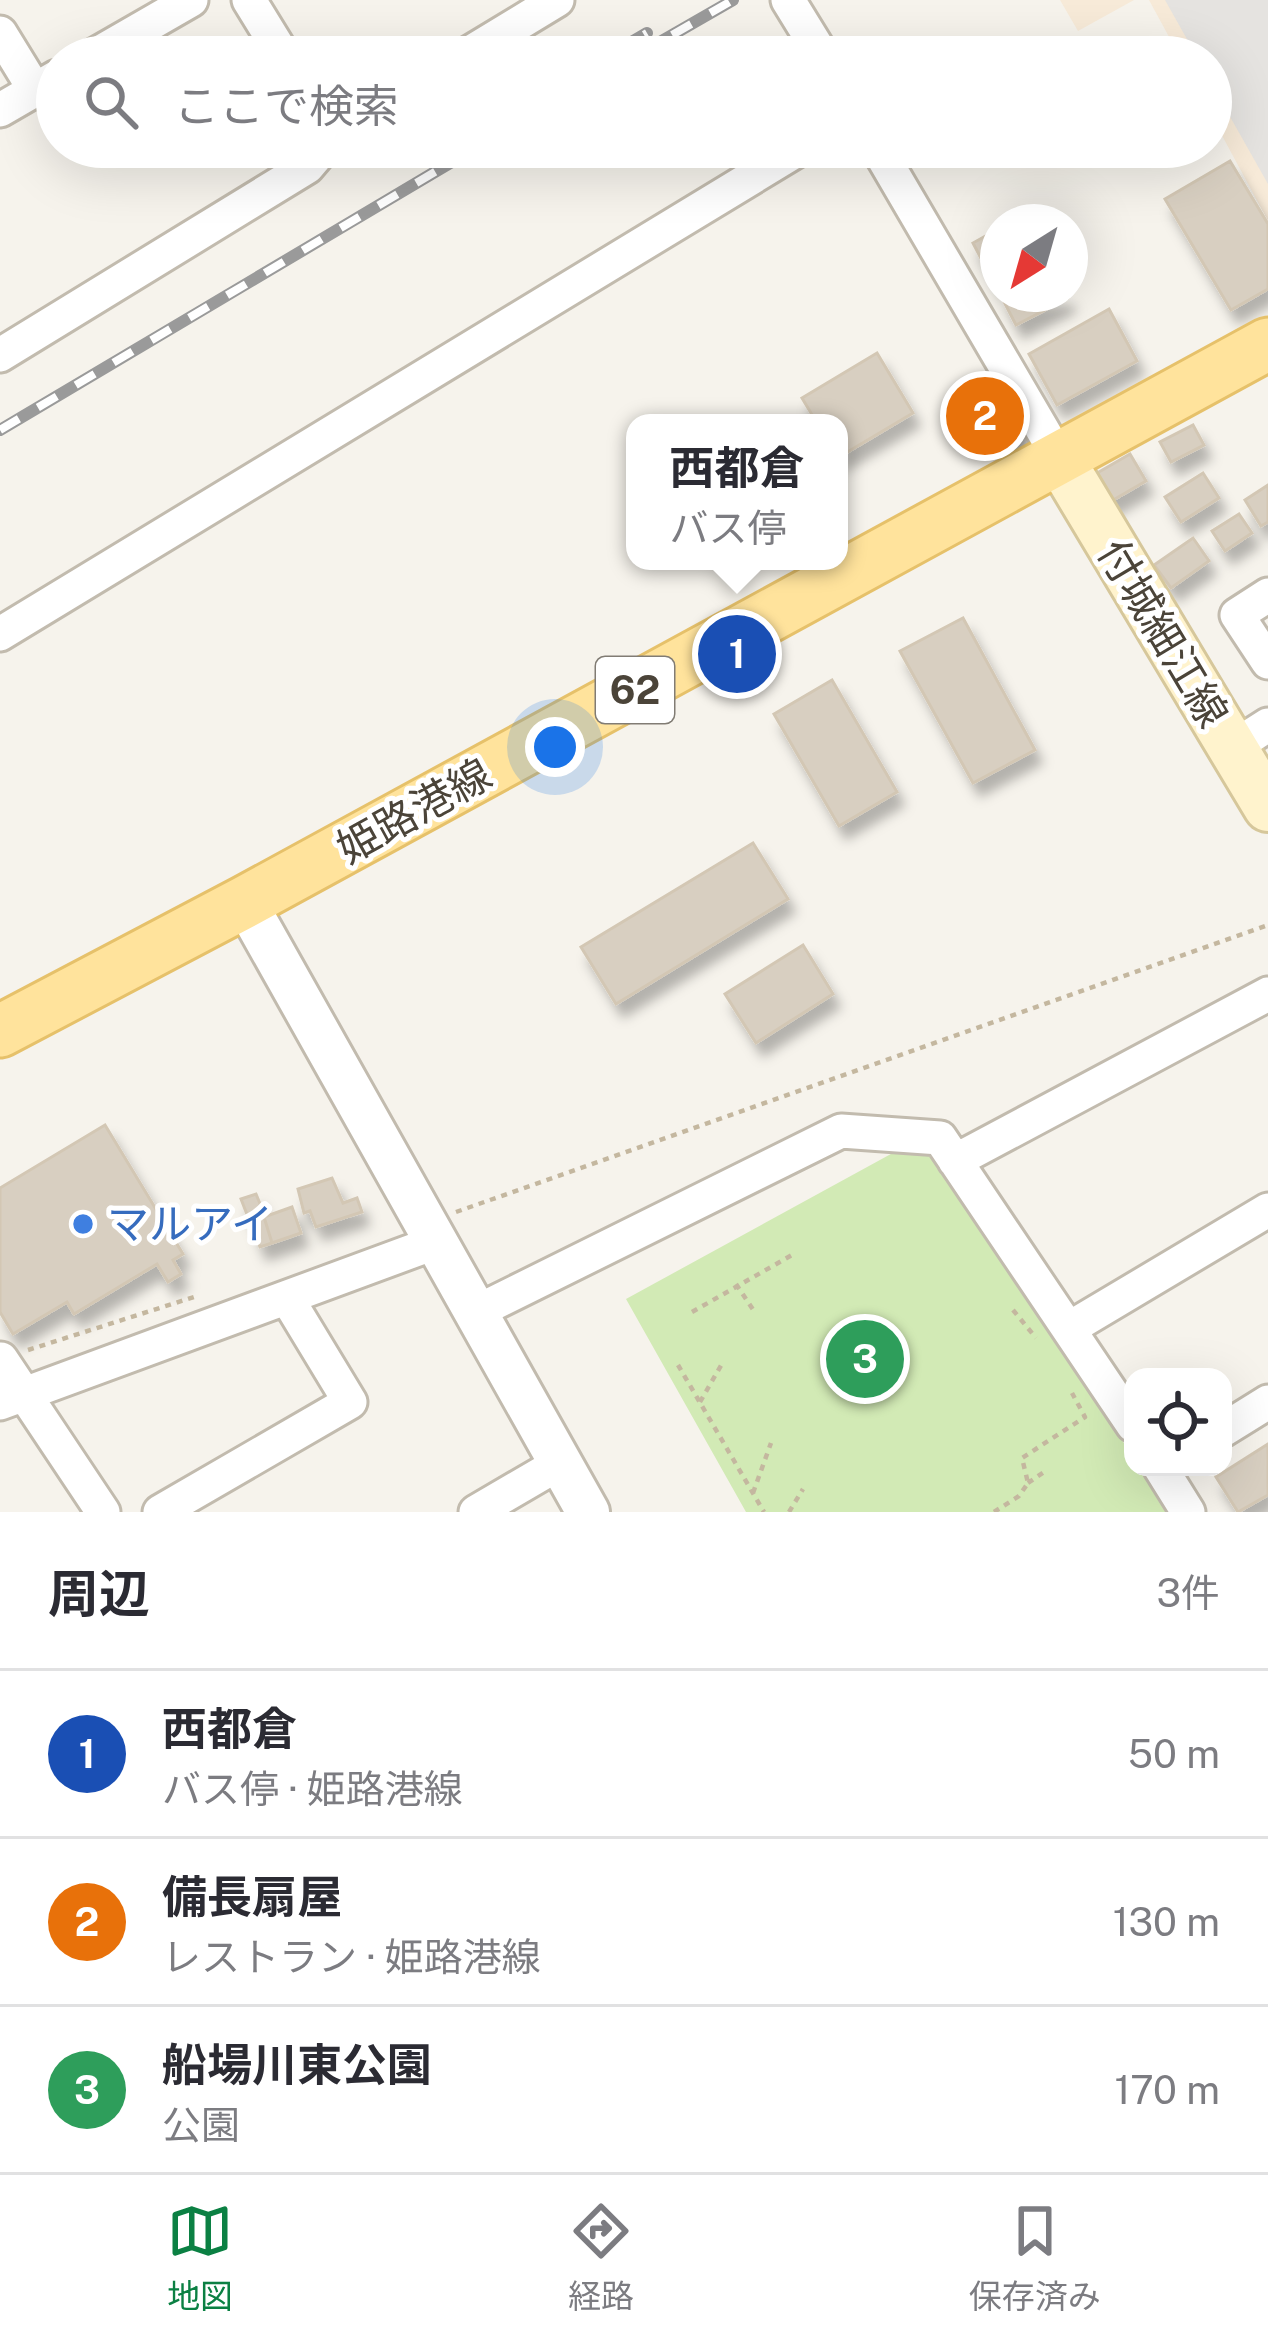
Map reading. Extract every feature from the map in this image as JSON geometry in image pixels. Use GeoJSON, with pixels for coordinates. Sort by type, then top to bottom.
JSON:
{"type":"FeatureCollection","features":[{"type":"Feature","properties":{"kind":"main road","name":"姫路港線"},"geometry":{"type":"LineString","coordinates":[[0,1031],[1268,344]]}},
{"type":"Feature","properties":{"kind":"main road","name":"付城細江線"},"geometry":{"type":"LineString","coordinates":[[1059,458],[1250,736],[1268,807]]}},
{"type":"Feature","properties":{"kind":"street"},"geometry":{"type":"LineString","coordinates":[[128,36],[190,0]]}},
{"type":"Feature","properties":{"kind":"street"},"geometry":{"type":"LineString","coordinates":[[249,0],[271,36]]}},
{"type":"Feature","properties":{"kind":"street"},"geometry":{"type":"LineString","coordinates":[[498,36],[557,0]]}},
{"type":"Feature","properties":{"kind":"street"},"geometry":{"type":"LineString","coordinates":[[788,0],[810,36]]}},
{"type":"Feature","properties":{"kind":"street"},"geometry":{"type":"LineString","coordinates":[[0,33],[36,72]]}},
{"type":"Feature","properties":{"kind":"street"},"geometry":{"type":"LineString","coordinates":[[0,110],[36,89]]}},
{"type":"Feature","properties":{"kind":"street"},"geometry":{"type":"LineString","coordinates":[[0,355],[305,168]]}},
{"type":"Feature","properties":{"kind":"street"},"geometry":{"type":"LineString","coordinates":[[0,634],[767,168]]}},
{"type":"Feature","properties":{"kind":"street"},"geometry":{"type":"LineString","coordinates":[[889,168],[1059,458]]}},
{"type":"Feature","properties":{"kind":"street"},"geometry":{"type":"LineString","coordinates":[[1268,596],[1237,615],[1268,662]]}},
{"type":"Feature","properties":{"kind":"street"},"geometry":{"type":"LineString","coordinates":[[245,902],[440,1229],[474,1313],[588,1512]]}},
{"type":"Feature","properties":{"kind":"street"},"geometry":{"type":"LineString","coordinates":[[955,1161],[1268,994]]}},
{"type":"Feature","properties":{"kind":"street"},"geometry":{"type":"LineString","coordinates":[[474,1313],[841,1131],[940,1138],[1056,1337],[1124,1415]]}},
{"type":"Feature","properties":{"kind":"street"},"geometry":{"type":"LineString","coordinates":[[1056,1337],[1268,1210]]}},
{"type":"Feature","properties":{"kind":"street"},"geometry":{"type":"LineString","coordinates":[[12,1399],[287,1298],[440,1229]]}},
{"type":"Feature","properties":{"kind":"street"},"geometry":{"type":"LineString","coordinates":[[160,1512],[350,1402],[287,1298]]}},
{"type":"Feature","properties":{"kind":"street"},"geometry":{"type":"LineString","coordinates":[[1,1359],[12,1399],[103,1512]]}},
{"type":"Feature","properties":{"kind":"street"},"geometry":{"type":"LineString","coordinates":[[1232,1424],[1268,1402]]}},
{"type":"Feature","properties":{"kind":"street"},"geometry":{"type":"LineString","coordinates":[[497,1507],[560,1463]]}},
{"type":"Feature","properties":{"kind":"street"},"geometry":{"type":"LineString","coordinates":[[1166,1476],[1188,1512]]}},
{"type":"Feature","properties":{"kind":"path"},"geometry":{"type":"LineString","coordinates":[[440,1229],[1268,925]]}},
{"type":"Feature","properties":{"kind":"path"},"geometry":{"type":"LineString","coordinates":[[692,1312],[792,1255]]}},
{"type":"Feature","properties":{"kind":"path"},"geometry":{"type":"LineString","coordinates":[[736,1284],[754,1311]]}},
{"type":"Feature","properties":{"kind":"path"},"geometry":{"type":"LineString","coordinates":[[1013,1310],[1056,1337]]}},
{"type":"Feature","properties":{"kind":"path"},"geometry":{"type":"LineString","coordinates":[[700,1402],[723,1361]]}},
{"type":"Feature","properties":{"kind":"path"},"geometry":{"type":"LineString","coordinates":[[678,1365],[764,1512]]}},
{"type":"Feature","properties":{"kind":"path"},"geometry":{"type":"LineString","coordinates":[[1028,1483],[1022,1458],[1085,1417],[1066,1382]]}},
{"type":"Feature","properties":{"kind":"path"},"geometry":{"type":"LineString","coordinates":[[753,1493],[771,1443]]}},
{"type":"Feature","properties":{"kind":"path"},"geometry":{"type":"LineString","coordinates":[[994,1512],[1044,1472]]}},
{"type":"Feature","properties":{"kind":"path"},"geometry":{"type":"LineString","coordinates":[[789,1512],[802,1489]]}},
{"type":"Feature","properties":{"kind":"shaded area"},"geometry":{"type":"Polygon","coordinates":[[[1060,0],[1134,0],[1078,31],[1060,0]]]}},
{"type":"Feature","properties":{"kind":"shaded area"},"geometry":{"type":"Polygon","coordinates":[[[1149,0],[1268,0],[1268,221],[1232,154],[1232,36],[1169,36],[1149,0]]]}},
{"type":"Feature","properties":{"kind":"shaded area"},"geometry":{"type":"Polygon","coordinates":[[[1165,0],[1268,0],[1268,184],[1232,120],[1232,36],[1185,36],[1165,0]]]}},
{"type":"Feature","properties":{"kind":"green space"},"geometry":{"type":"Polygon","coordinates":[[[911,1143],[929,1144],[1124,1443],[1124,1476],[1145,1476],[1169,1512],[746,1512],[626,1299],[911,1143]]]}},
{"type":"Feature","properties":{"kind":"building"},"geometry":{"type":"Polygon","coordinates":[[[1232,164],[1268,224],[1268,289],[1231,310],[1165,199],[1232,164]]]}},
{"type":"Feature","properties":{"kind":"building"},"geometry":{"type":"Polygon","coordinates":[[[1109,309],[1137,361],[1057,405],[1029,354],[1109,309]]]}},
{"type":"Feature","properties":{"kind":"building"},"geometry":{"type":"Polygon","coordinates":[[[1009,312],[1041,312],[1016,325],[1009,312]]]}},
{"type":"Feature","properties":{"kind":"building"},"geometry":{"type":"Polygon","coordinates":[[[877,353],[913,413],[848,452],[848,414],[812,414],[802,398],[877,353]]]}},
{"type":"Feature","properties":{"kind":"building"},"geometry":{"type":"Polygon","coordinates":[[[1001,392],[1026,434],[998,450],[973,408],[1001,392]]]}},
{"type":"Feature","properties":{"kind":"building"},"geometry":{"type":"Polygon","coordinates":[[[1193,425],[1204,445],[1171,462],[1160,442],[1193,425]]]}},
{"type":"Feature","properties":{"kind":"building"},"geometry":{"type":"Polygon","coordinates":[[[1130,454],[1146,481],[1108,503],[1092,476],[1130,454]]]}},
{"type":"Feature","properties":{"kind":"building"},"geometry":{"type":"Polygon","coordinates":[[[1203,473],[1219,498],[1181,522],[1165,497],[1203,473]]]}},
{"type":"Feature","properties":{"kind":"building"},"geometry":{"type":"Polygon","coordinates":[[[1268,485],[1268,522],[1261,526],[1245,500],[1268,485]]]}},
{"type":"Feature","properties":{"kind":"building"},"geometry":{"type":"Polygon","coordinates":[[[1239,514],[1252,533],[1225,551],[1212,531],[1239,514]]]}},
{"type":"Feature","properties":{"kind":"building"},"geometry":{"type":"Polygon","coordinates":[[[1193,538],[1209,561],[1171,588],[1154,565],[1193,538]]]}},
{"type":"Feature","properties":{"kind":"building"},"geometry":{"type":"Polygon","coordinates":[[[963,618],[1035,750],[973,783],[900,651],[963,618]]]}},
{"type":"Feature","properties":{"kind":"building"},"geometry":{"type":"Polygon","coordinates":[[[832,680],[897,792],[839,826],[774,714],[832,680]]]}},
{"type":"Feature","properties":{"kind":"building"},"geometry":{"type":"Polygon","coordinates":[[[753,843],[788,899],[616,1004],[581,947],[753,843]]]}},
{"type":"Feature","properties":{"kind":"building"},"geometry":{"type":"Polygon","coordinates":[[[803,945],[833,994],[756,1043],[725,994],[803,945]]]}},
{"type":"Feature","properties":{"kind":"building","name":"マルアイ"},"geometry":{"type":"Polygon","coordinates":[[[105,1125],[183,1254],[173,1260],[181,1274],[168,1282],[157,1264],[74,1314],[67,1302],[13,1334],[0,1312],[0,1188],[105,1125]]]}},
{"type":"Feature","properties":{"kind":"building"},"geometry":{"type":"Polygon","coordinates":[[[332,1178],[343,1203],[357,1198],[362,1212],[316,1227],[310,1211],[304,1213],[298,1189],[332,1178]]]}},
{"type":"Feature","properties":{"kind":"building"},"geometry":{"type":"Polygon","coordinates":[[[256,1194],[263,1211],[248,1217],[241,1199],[256,1194]]]}},
{"type":"Feature","properties":{"kind":"building"},"geometry":{"type":"Polygon","coordinates":[[[292,1207],[301,1233],[272,1243],[264,1217],[292,1207]]]}},
{"type":"Feature","properties":{"kind":"building"},"geometry":{"type":"Polygon","coordinates":[[[264,1217],[272,1243],[260,1247],[250,1222],[264,1217]]]}},
{"type":"Feature","properties":{"kind":"building"},"geometry":{"type":"Polygon","coordinates":[[[1268,1444],[1268,1495],[1238,1512],[1216,1477],[1232,1476],[1232,1467],[1268,1444]]]}},
{"type":"Feature","properties":{"kind":"railway"},"geometry":{"type":"LineString","coordinates":[[670,36],[733,0]]}},
{"type":"Feature","properties":{"kind":"railway"},"geometry":{"type":"LineString","coordinates":[[642,36],[647,33]]}},
{"type":"Feature","properties":{"kind":"railway"},"geometry":{"type":"LineString","coordinates":[[0,430],[442,168]]}},
{"type":"Feature","properties":{"kind":"place","name":"備長扇屋"},"geometry":{"type":"Point","coordinates":[985,416]}},
{"type":"Feature","properties":{"kind":"place","name":"西都倉"},"geometry":{"type":"Point","coordinates":[737,654]}},
{"type":"Feature","properties":{"kind":"place","name":"マルアイ"},"geometry":{"type":"Point","coordinates":[83,1224]}},
{"type":"Feature","properties":{"kind":"place","name":"船場川東公園"},"geometry":{"type":"Point","coordinates":[865,1359]}}]}
